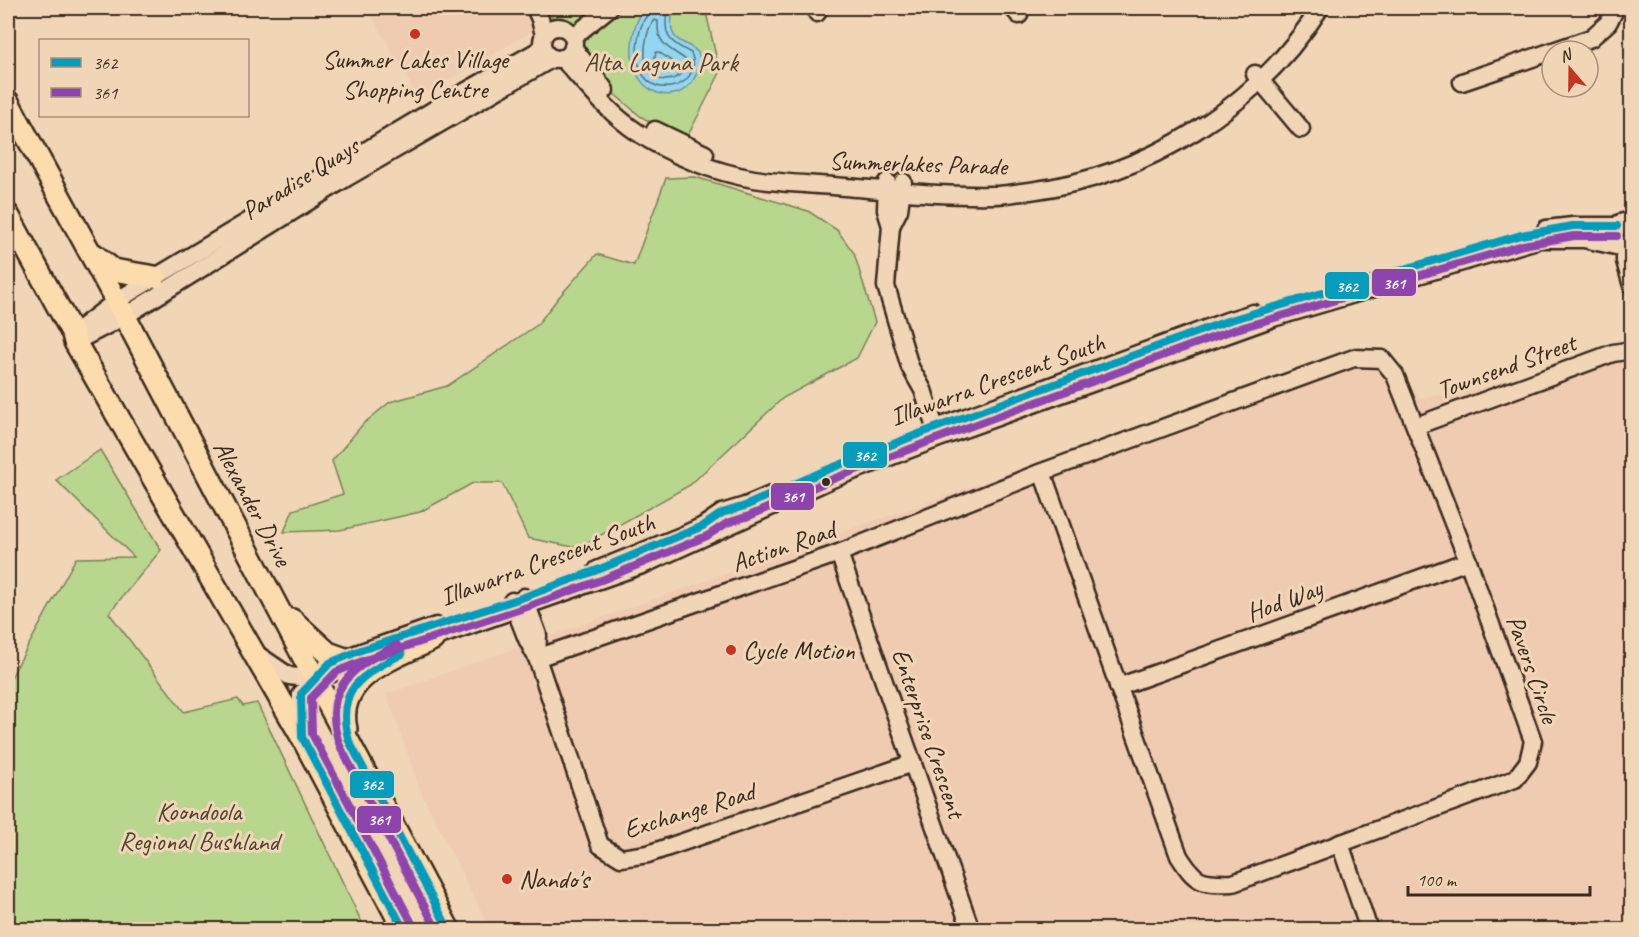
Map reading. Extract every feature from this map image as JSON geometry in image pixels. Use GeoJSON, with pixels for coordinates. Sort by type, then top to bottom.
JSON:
{"type":"FeatureCollection","features":[{"type":"Feature","properties":{"kind":"main road","name":"Alexander Drive"},"geometry":{"type":"LineString","coordinates":[[8,102],[120,308],[449,930]]}},
{"type":"Feature","properties":{"kind":"main road"},"geometry":{"type":"LineString","coordinates":[[8,215],[74,338],[302,737],[404,930]]}},
{"type":"Feature","properties":{"kind":"main road"},"geometry":{"type":"LineString","coordinates":[[88,249],[113,270],[155,277]]}},
{"type":"Feature","properties":{"kind":"main road"},"geometry":{"type":"LineString","coordinates":[[270,594],[297,627],[328,653],[342,658]]}},
{"type":"Feature","properties":{"kind":"main road"},"geometry":{"type":"LineString","coordinates":[[349,741],[343,711],[353,686],[370,671],[433,639]]}},
{"type":"Feature","properties":{"kind":"street","name":"Summerlakes Parade"},"geometry":{"type":"LineString","coordinates":[[535,8],[559,43],[614,100],[654,129],[694,149],[717,159],[769,171],[895,187],[1018,182],[1068,174],[1133,153],[1185,128],[1258,77],[1286,54],[1320,8]]}},
{"type":"Feature","properties":{"kind":"street","name":"Summerlakes Parade"},"geometry":{"type":"LineString","coordinates":[[548,8],[559,43]]}},
{"type":"Feature","properties":{"kind":"street","name":"Summerlakes Parade"},"geometry":{"type":"LineString","coordinates":[[1258,77],[1309,8]]}},
{"type":"Feature","properties":{"kind":"street"},"geometry":{"type":"LineString","coordinates":[[1462,82],[1590,38],[1608,23],[1616,8]]}},
{"type":"Feature","properties":{"kind":"street","name":"Paradise Quays"},"geometry":{"type":"LineString","coordinates":[[120,308],[155,277],[444,113],[559,43],[603,12]]}},
{"type":"Feature","properties":{"kind":"street"},"geometry":{"type":"LineString","coordinates":[[1258,77],[1301,129]]}},
{"type":"Feature","properties":{"kind":"street","name":"Paradise Quays"},"geometry":{"type":"LineString","coordinates":[[74,338],[120,308],[346,178],[444,113]]}},
{"type":"Feature","properties":{"kind":"street"},"geometry":{"type":"LineString","coordinates":[[895,187],[899,210],[891,226],[886,286],[910,367],[923,390],[931,435]]}},
{"type":"Feature","properties":{"kind":"street"},"geometry":{"type":"LineString","coordinates":[[1628,222],[1615,240],[1626,249],[1625,261],[1632,285]]}},
{"type":"Feature","properties":{"kind":"street","name":"Illawarra Crescent South"},"geometry":{"type":"LineString","coordinates":[[931,435],[1250,314],[1521,235],[1572,226],[1628,222]]}},
{"type":"Feature","properties":{"kind":"street","name":"Illawarra Crescent South"},"geometry":{"type":"LineString","coordinates":[[253,651],[289,676],[315,679],[433,639],[520,604],[681,536],[703,526],[722,513],[744,507],[824,471],[1274,318],[1540,239],[1584,238],[1626,249]]}},
{"type":"Feature","properties":{"kind":"street","name":"Townsend Street"},"geometry":{"type":"LineString","coordinates":[[1613,353],[1632,339]]}},
{"type":"Feature","properties":{"kind":"street","name":"Townsend Street"},"geometry":{"type":"LineString","coordinates":[[1416,426],[1613,353],[1632,350]]}},
{"type":"Feature","properties":{"kind":"street","name":"Pavers Circle"},"geometry":{"type":"LineString","coordinates":[[1354,358],[1382,359],[1395,375],[1416,426],[1533,741],[1528,762],[1515,778],[1233,883],[1213,884],[1192,876],[1179,856],[1042,472],[1354,358]]}},
{"type":"Feature","properties":{"kind":"street","name":"Action Road"},"geometry":{"type":"LineString","coordinates":[[537,658],[839,553],[1042,472]]}},
{"type":"Feature","properties":{"kind":"street","name":"Enterprise Crescent"},"geometry":{"type":"LineString","coordinates":[[839,553],[970,930]]}},
{"type":"Feature","properties":{"kind":"street","name":"Hod Way"},"geometry":{"type":"LineString","coordinates":[[1118,687],[1468,561]]}},
{"type":"Feature","properties":{"kind":"street","name":"Illawarra Crescent South"},"geometry":{"type":"LineString","coordinates":[[302,737],[300,699],[330,663],[520,604]]}},
{"type":"Feature","properties":{"kind":"street","name":"Exchange Road"},"geometry":{"type":"LineString","coordinates":[[520,604],[526,639],[537,658],[600,844],[621,858],[648,854],[913,763]]}},
{"type":"Feature","properties":{"kind":"street"},"geometry":{"type":"LineString","coordinates":[[1340,843],[1369,930]]}},
{"type":"Feature","properties":{"kind":"shaded area"},"geometry":{"type":"Polygon","coordinates":[[[367,8],[523,8],[533,31],[418,97],[367,8]]]}},
{"type":"Feature","properties":{"kind":"shaded area"},"geometry":{"type":"Polygon","coordinates":[[[1631,337],[1631,929],[490,929],[421,792],[387,694],[1356,350],[1400,365],[1419,398],[1488,387],[1631,337]]]}},
{"type":"Feature","properties":{"kind":"green space","name":"Alta Laguna Park"},"geometry":{"type":"Polygon","coordinates":[[[548,8],[705,8],[720,73],[684,143],[640,116],[599,81],[571,32],[557,27],[548,8]]]}},
{"type":"Feature","properties":{"kind":"green space"},"geometry":{"type":"Polygon","coordinates":[[[695,177],[808,211],[837,230],[854,253],[875,322],[857,358],[783,398],[690,485],[578,548],[528,538],[502,483],[473,483],[420,512],[340,530],[284,532],[293,510],[343,494],[332,461],[363,424],[390,402],[447,386],[537,325],[597,254],[634,265],[666,178],[695,177]]]}},
{"type":"Feature","properties":{"kind":"green space","name":"Koondoola Regional Bushland"},"geometry":{"type":"Polygon","coordinates":[[[100,450],[161,550],[109,613],[184,712],[238,699],[243,706],[257,703],[365,929],[8,929],[8,683],[76,558],[134,557],[56,480],[100,450]]]}},
{"type":"Feature","properties":{"kind":"water"},"geometry":{"type":"Polygon","coordinates":[[[646,8],[673,8],[671,27],[675,36],[698,53],[699,67],[692,81],[682,91],[659,94],[648,88],[639,78],[633,63],[632,40],[637,20],[646,8]]]}},
{"type":"Feature","properties":{"kind":"transit line","name":"362"},"geometry":{"type":"LineString","coordinates":[[404,930],[302,737],[301,694],[330,663],[361,650],[524,597],[600,569],[703,526],[722,513],[745,506],[824,471],[1227,321],[1521,235],[1573,226],[1617,226]]}},
{"type":"Feature","properties":{"kind":"transit line","name":"361"},"geometry":{"type":"LineString","coordinates":[[413,925],[312,734],[311,698],[336,672],[365,660],[527,607],[604,579],[707,536],[727,523],[749,516],[828,481],[1230,331],[1523,245],[1574,236],[1617,236]]}},
{"type":"Feature","properties":{"kind":"transit line","name":"361"},"geometry":{"type":"LineString","coordinates":[[397,645],[366,662],[344,683],[337,695],[334,710],[335,726],[340,746],[437,930]]}},
{"type":"Feature","properties":{"kind":"transit line","name":"362"},"geometry":{"type":"LineString","coordinates":[[402,654],[374,669],[354,686],[345,709],[345,723],[349,741],[449,930]]}},
{"type":"Feature","properties":{"kind":"place","name":"Summer Lakes Village Shopping Centre"},"geometry":{"type":"Point","coordinates":[415,34]}},
{"type":"Feature","properties":{"kind":"place","name":"Cycle Motion"},"geometry":{"type":"Point","coordinates":[731,650]}},
{"type":"Feature","properties":{"kind":"place","name":"Nando's"},"geometry":{"type":"Point","coordinates":[507,879]}}]}
